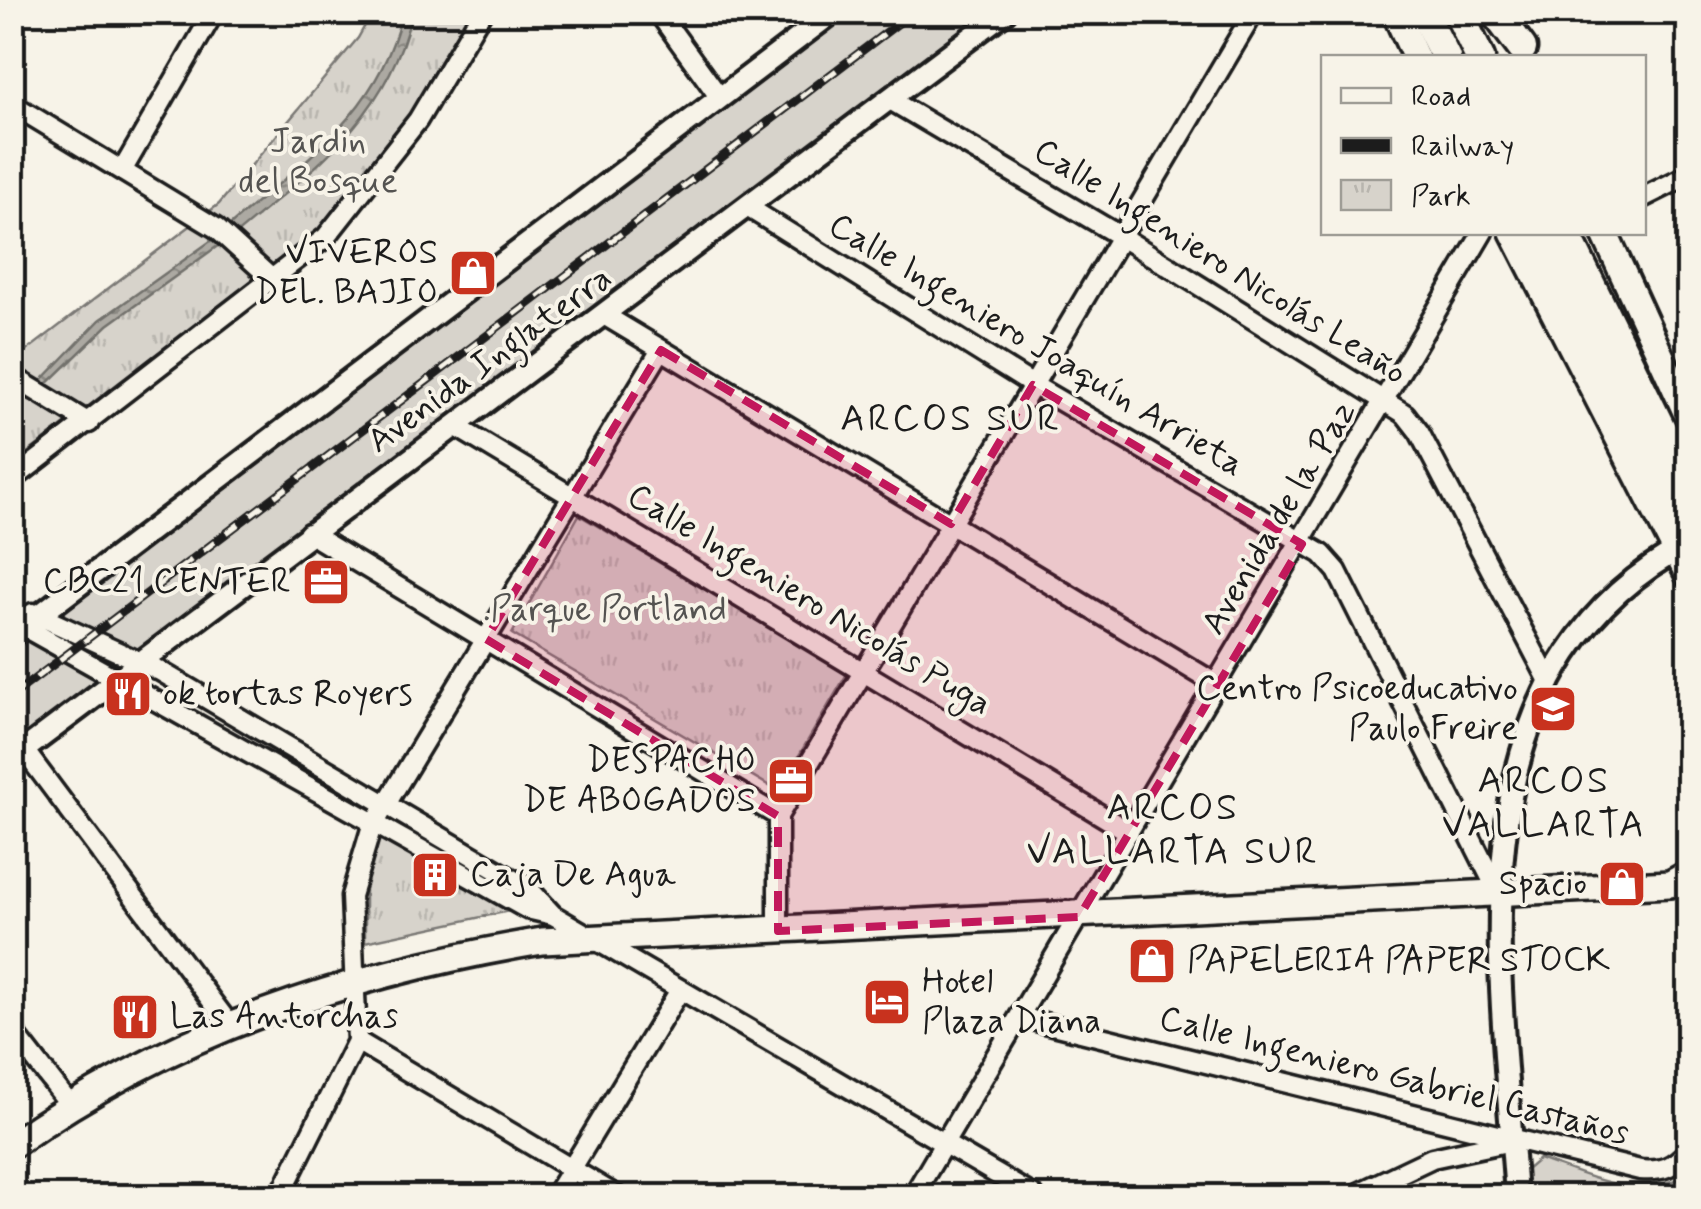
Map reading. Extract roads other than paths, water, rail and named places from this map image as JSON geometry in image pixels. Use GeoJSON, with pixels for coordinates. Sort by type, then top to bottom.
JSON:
{"type":"FeatureCollection","features":[{"type":"Feature","properties":{"kind":"main road"},"geometry":{"type":"LineString","coordinates":[[1395,12],[1415,55]]}},
{"type":"Feature","properties":{"kind":"main road"},"geometry":{"type":"LineString","coordinates":[[1410,12],[1431,55]]}},
{"type":"Feature","properties":{"kind":"main road"},"geometry":{"type":"LineString","coordinates":[[1423,12],[1444,55]]}},
{"type":"Feature","properties":{"kind":"main road"},"geometry":{"type":"LineString","coordinates":[[1458,12],[1479,55]]}},
{"type":"Feature","properties":{"kind":"main road"},"geometry":{"type":"LineString","coordinates":[[1496,12],[1524,52]]}},
{"type":"Feature","properties":{"kind":"main road"},"geometry":{"type":"LineString","coordinates":[[1504,12],[1524,52]]}},
{"type":"Feature","properties":{"kind":"main road"},"geometry":{"type":"LineString","coordinates":[[1515,235],[1683,547],[1688,574]]}},
{"type":"Feature","properties":{"kind":"main road"},"geometry":{"type":"LineString","coordinates":[[1537,235],[1681,496]]}},
{"type":"Feature","properties":{"kind":"main road"},"geometry":{"type":"LineString","coordinates":[[1566,235],[1681,496]]}},
{"type":"Feature","properties":{"kind":"main road"},"geometry":{"type":"LineString","coordinates":[[1605,235],[1688,416]]}},
{"type":"Feature","properties":{"kind":"main road"},"geometry":{"type":"LineString","coordinates":[[12,1144],[71,1106],[229,1024],[355,979],[466,954],[592,938],[1682,883]]}},
{"type":"Feature","properties":{"kind":"street"},"geometry":{"type":"LineString","coordinates":[[122,171],[214,12]]}},
{"type":"Feature","properties":{"kind":"street"},"geometry":{"type":"LineString","coordinates":[[12,480],[326,237],[401,146],[482,12]]}},
{"type":"Feature","properties":{"kind":"street"},"geometry":{"type":"LineString","coordinates":[[658,12],[720,98]]}},
{"type":"Feature","properties":{"kind":"street","name":"Avenida Inglaterra"},"geometry":{"type":"LineString","coordinates":[[21,620],[834,12]]}},
{"type":"Feature","properties":{"kind":"street","name":"Avenida Inglaterra"},"geometry":{"type":"LineString","coordinates":[[18,754],[892,101],[1005,12]]}},
{"type":"Feature","properties":{"kind":"street"},"geometry":{"type":"LineString","coordinates":[[778,931],[778,816],[1254,12]]}},
{"type":"Feature","properties":{"kind":"street","name":"Calle Ingeniero Nicolás Leaño"},"geometry":{"type":"LineString","coordinates":[[892,101],[1388,400],[1419,432],[1550,683]]}},
{"type":"Feature","properties":{"kind":"street"},"geometry":{"type":"LineString","coordinates":[[12,104],[216,228],[274,281]]}},
{"type":"Feature","properties":{"kind":"street"},"geometry":{"type":"LineString","coordinates":[[1646,195],[1688,175]]}},
{"type":"Feature","properties":{"kind":"street","name":"Calle Ingeniero Joaquín Arrieta"},"geometry":{"type":"LineString","coordinates":[[749,208],[1033,385],[1322,554],[1337,571],[1499,894]]}},
{"type":"Feature","properties":{"kind":"street","name":"Avenida de la Paz"},"geometry":{"type":"LineString","coordinates":[[914,1196],[1388,400],[1481,235]]}},
{"type":"Feature","properties":{"kind":"street"},"geometry":{"type":"LineString","coordinates":[[604,315],[1218,685]]}},
{"type":"Feature","properties":{"kind":"street"},"geometry":{"type":"LineString","coordinates":[[280,1196],[357,1041],[351,896],[373,824],[661,350]]}},
{"type":"Feature","properties":{"kind":"street"},"geometry":{"type":"LineString","coordinates":[[12,376],[89,422]]}},
{"type":"Feature","properties":{"kind":"street","name":"Calle Ingeniero Nicolás Puga"},"geometry":{"type":"LineString","coordinates":[[455,426],[1129,832]]}},
{"type":"Feature","properties":{"kind":"street"},"geometry":{"type":"LineString","coordinates":[[309,533],[778,816]]}},
{"type":"Feature","properties":{"kind":"street"},"geometry":{"type":"LineString","coordinates":[[1516,1196],[1499,894],[1510,785],[1526,732],[1550,683],[1610,603],[1683,547]]}},
{"type":"Feature","properties":{"kind":"street"},"geometry":{"type":"LineString","coordinates":[[21,620],[141,662],[529,888],[553,915]]}},
{"type":"Feature","properties":{"kind":"street"},"geometry":{"type":"LineString","coordinates":[[21,620],[373,824],[528,909],[553,915],[1034,1196]]}},
{"type":"Feature","properties":{"kind":"street"},"geometry":{"type":"LineString","coordinates":[[18,754],[229,1024]]}},
{"type":"Feature","properties":{"kind":"street"},"geometry":{"type":"LineString","coordinates":[[554,1196],[680,990]]}},
{"type":"Feature","properties":{"kind":"street","name":"Calle Ingeniero Gabriel Castaños"},"geometry":{"type":"LineString","coordinates":[[1020,1016],[1512,1141],[1659,1172],[1675,1166],[1688,1151]]}},
{"type":"Feature","properties":{"kind":"street"},"geometry":{"type":"LineString","coordinates":[[12,1030],[71,1106]]}},
{"type":"Feature","properties":{"kind":"street"},"geometry":{"type":"LineString","coordinates":[[357,1041],[616,1196]]}},
{"type":"Feature","properties":{"kind":"street"},"geometry":{"type":"LineString","coordinates":[[1352,1196],[1432,1158],[1512,1141]]}},
{"type":"Feature","properties":{"kind":"water"},"geometry":{"type":"Polygon","coordinates":[[[402,13],[412,13],[400,50],[366,112],[344,139],[292,187],[235,235],[228,234],[228,227],[310,157],[356,108],[376,80],[402,13]]]}},
{"type":"Feature","properties":{"kind":"water"},"geometry":{"type":"Polygon","coordinates":[[[219,235],[226,240],[108,325],[42,389],[42,380],[100,320],[219,235]]]}},
{"type":"Feature","properties":{"kind":"tunnel"},"geometry":{"type":"LineString","coordinates":[[1674,508],[1688,538]]}},
{"type":"Feature","properties":{"kind":"railway"},"geometry":{"type":"LineString","coordinates":[[12,696],[913,12]]}},
{"type":"Feature","properties":{"kind":"place","name":"VIVEROS DEL. BAJIO"},"geometry":{"type":"Point","coordinates":[473,273]}},
{"type":"Feature","properties":{"kind":"place","name":"CBC21 CENTER"},"geometry":{"type":"Point","coordinates":[326,582]}},
{"type":"Feature","properties":{"kind":"place","name":"ok tortas Royers"},"geometry":{"type":"Point","coordinates":[128,694]}},
{"type":"Feature","properties":{"kind":"place","name":"Centro Psicoeducativo Paulo Freire"},"geometry":{"type":"Point","coordinates":[1553,709]}},
{"type":"Feature","properties":{"kind":"place","name":"DESPACHO DE ABOGADOS"},"geometry":{"type":"Point","coordinates":[791,781]}},
{"type":"Feature","properties":{"kind":"place","name":"Caja De Agua"},"geometry":{"type":"Point","coordinates":[435,875]}},
{"type":"Feature","properties":{"kind":"place","name":"Spacio"},"geometry":{"type":"Point","coordinates":[1622,884]}},
{"type":"Feature","properties":{"kind":"place","name":"PAPELERIA PAPER STOCK"},"geometry":{"type":"Point","coordinates":[1152,961]}},
{"type":"Feature","properties":{"kind":"place","name":"Hotel Plaza Diana"},"geometry":{"type":"Point","coordinates":[887,1002]}},
{"type":"Feature","properties":{"kind":"place","name":"Las Antorchas"},"geometry":{"type":"Point","coordinates":[135,1017]}},
{"type":"Feature","properties":{"kind":"district","name":"ARCOS SUR"},"geometry":{"type":"Point","coordinates":[951,419]}},
{"type":"Feature","properties":{"kind":"district","name":"ARCOS VALLARTA"},"geometry":{"type":"Point","coordinates":[1544,803]}},
{"type":"Feature","properties":{"kind":"district","name":"ARCOS VALLARTA SUR"},"geometry":{"type":"Point","coordinates":[1173,830]}},
{"type":"Feature","properties":{"kind":"park label","name":"Jardin del Bosque"},"geometry":{"type":"Point","coordinates":[318,162]}},
{"type":"Feature","properties":{"kind":"park label","name":".Parque Portland"},"geometry":{"type":"Point","coordinates":[605,610]}}]}
